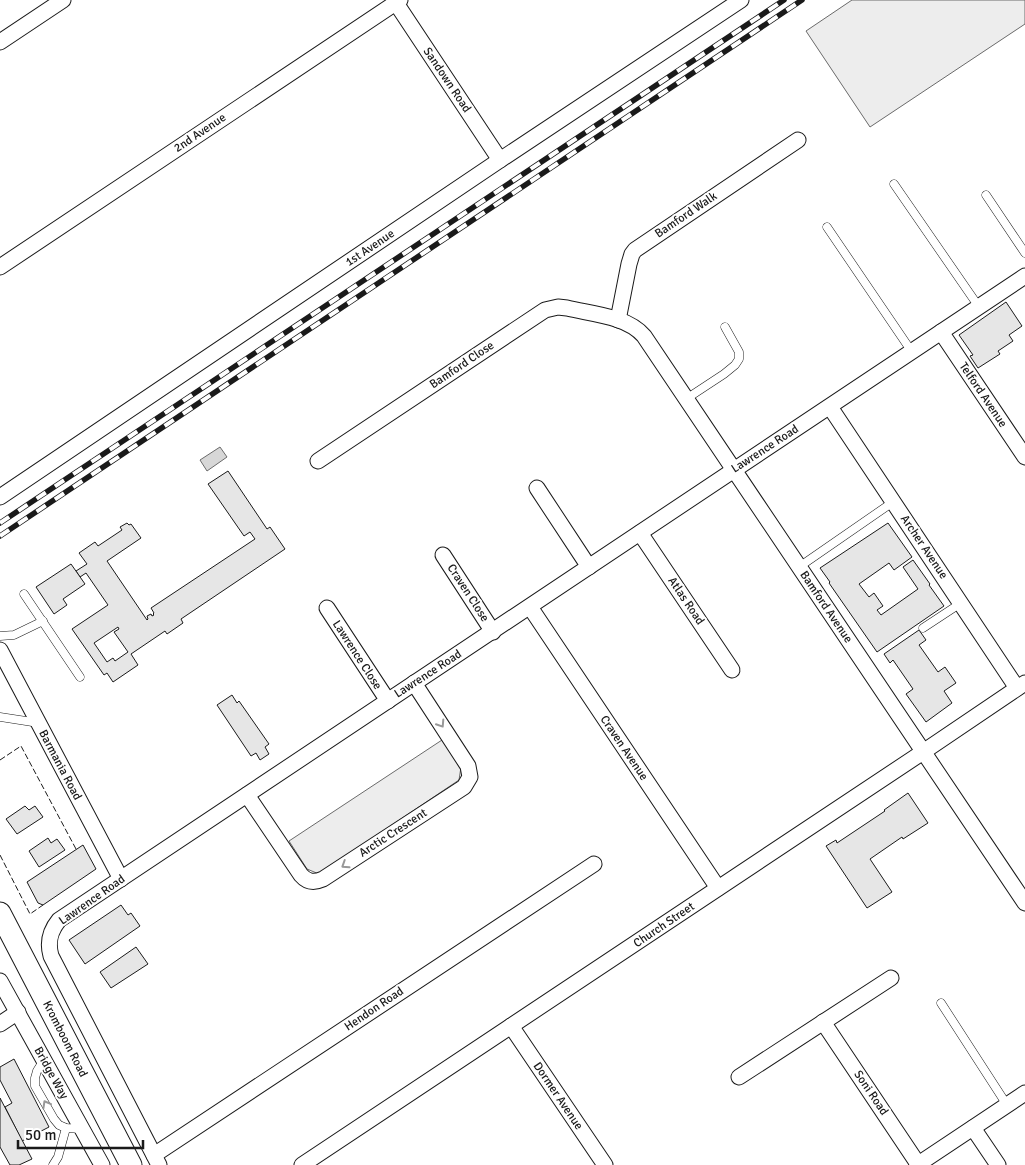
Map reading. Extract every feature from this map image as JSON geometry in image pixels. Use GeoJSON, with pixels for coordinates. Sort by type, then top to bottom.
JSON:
{"type":"FeatureCollection","features":[{"type":"Feature","properties":{"kind":"street"},"geometry":{"type":"LineString","coordinates":[[0,42],[62,0]]}},
{"type":"Feature","properties":{"kind":"street","name":"1st Avenue"},"geometry":{"type":"LineString","coordinates":[[0,497],[741,0]]}},
{"type":"Feature","properties":{"kind":"street","name":"Sandown Road"},"geometry":{"type":"LineString","coordinates":[[396,1],[500,160]]}},
{"type":"Feature","properties":{"kind":"street","name":"2nd Avenue"},"geometry":{"type":"LineString","coordinates":[[0,266],[396,1]]}},
{"type":"Feature","properties":{"kind":"street","name":"Bamford Walk"},"geometry":{"type":"LineString","coordinates":[[618,320],[628,264],[632,254],[798,140]]}},
{"type":"Feature","properties":{"kind":"street","name":"Lawrence Road"},"geometry":{"type":"LineString","coordinates":[[157,1160],[51,956],[49,950],[50,934],[59,920],[1025,276]]}},
{"type":"Feature","properties":{"kind":"street","name":"Bamford Close"},"geometry":{"type":"LineString","coordinates":[[318,461],[545,310],[558,307],[567,308],[618,320]]}},
{"type":"Feature","properties":{"kind":"street","name":"Bamford Avenue"},"geometry":{"type":"LineString","coordinates":[[618,320],[632,325],[640,332],[1025,903]]}},
{"type":"Feature","properties":{"kind":"street","name":"Telford Avenue"},"geometry":{"type":"LineString","coordinates":[[941,332],[1025,457]]}},
{"type":"Feature","properties":{"kind":"street","name":"Archer Avenue"},"geometry":{"type":"LineString","coordinates":[[830,407],[961,603],[1021,685]]}},
{"type":"Feature","properties":{"kind":"street"},"geometry":{"type":"LineString","coordinates":[[537,488],[589,567]]}},
{"type":"Feature","properties":{"kind":"street","name":"Atlas Road"},"geometry":{"type":"LineString","coordinates":[[640,533],[732,670]]}},
{"type":"Feature","properties":{"kind":"street","name":"Craven Close"},"geometry":{"type":"LineString","coordinates":[[443,555],[493,632]]}},
{"type":"Feature","properties":{"kind":"street","name":"Craven Avenue"},"geometry":{"type":"LineString","coordinates":[[530,607],[718,888]]}},
{"type":"Feature","properties":{"kind":"street","name":"Lawrence Close"},"geometry":{"type":"LineString","coordinates":[[327,608],[388,701]]}},
{"type":"Feature","properties":{"kind":"street","name":"Barmania Road"},"geometry":{"type":"LineString","coordinates":[[0,650],[121,879]]}},
{"type":"Feature","properties":{"kind":"street","name":"Arctic Crescent"},"geometry":{"type":"LineString","coordinates":[[247,795],[301,875],[312,882],[318,882],[464,787],[470,777],[468,766],[414,683]]}},
{"type":"Feature","properties":{"kind":"street","name":"Church Street"},"geometry":{"type":"LineString","coordinates":[[302,1165],[1021,685]]}},
{"type":"Feature","properties":{"kind":"street","name":"Hendon Road"},"geometry":{"type":"LineString","coordinates":[[157,1160],[594,864]]}},
{"type":"Feature","properties":{"kind":"street","name":"Kromboom Road"},"geometry":{"type":"LineString","coordinates":[[0,914],[131,1165]]}},
{"type":"Feature","properties":{"kind":"street"},"geometry":{"type":"LineString","coordinates":[[739,1077],[891,978]]}},
{"type":"Feature","properties":{"kind":"street","name":"Bridge Way"},"geometry":{"type":"LineString","coordinates":[[0,981],[102,1165]]}},
{"type":"Feature","properties":{"kind":"street"},"geometry":{"type":"LineString","coordinates":[[0,1024],[18,1012]]}},
{"type":"Feature","properties":{"kind":"street","name":"Soni Road"},"geometry":{"type":"LineString","coordinates":[[823,1022],[917,1165]]}},
{"type":"Feature","properties":{"kind":"street","name":"Dormer Avenue"},"geometry":{"type":"LineString","coordinates":[[511,1026],[605,1165]]}},
{"type":"Feature","properties":{"kind":"street"},"geometry":{"type":"LineString","coordinates":[[917,1165],[1025,1093]]}},
{"type":"Feature","properties":{"kind":"street"},"geometry":{"type":"LineString","coordinates":[[973,1128],[998,1165]]}},
{"type":"Feature","properties":{"kind":"lane"},"geometry":{"type":"LineString","coordinates":[[894,184],[979,306]]}},
{"type":"Feature","properties":{"kind":"lane"},"geometry":{"type":"LineString","coordinates":[[986,195],[1025,253]]}},
{"type":"Feature","properties":{"kind":"lane"},"geometry":{"type":"LineString","coordinates":[[827,227],[912,352]]}},
{"type":"Feature","properties":{"kind":"lane"},"geometry":{"type":"LineString","coordinates":[[686,399],[724,374],[739,359],[739,352],[725,327]]}},
{"type":"Feature","properties":{"kind":"lane"},"geometry":{"type":"LineString","coordinates":[[799,567],[893,502]]}},
{"type":"Feature","properties":{"kind":"lane"},"geometry":{"type":"LineString","coordinates":[[24,594],[80,677]]}},
{"type":"Feature","properties":{"kind":"lane"},"geometry":{"type":"LineString","coordinates":[[923,628],[961,603]]}},
{"type":"Feature","properties":{"kind":"lane"},"geometry":{"type":"LineString","coordinates":[[0,636],[14,635],[42,621]]}},
{"type":"Feature","properties":{"kind":"lane"},"geometry":{"type":"LineString","coordinates":[[0,717],[38,723]]}},
{"type":"Feature","properties":{"kind":"lane"},"geometry":{"type":"LineString","coordinates":[[941,1003],[1007,1104]]}},
{"type":"Feature","properties":{"kind":"lane"},"geometry":{"type":"LineString","coordinates":[[44,1060],[34,1078],[36,1086],[54,1119],[59,1125],[66,1128],[82,1129]]}},
{"type":"Feature","properties":{"kind":"lane"},"geometry":{"type":"LineString","coordinates":[[53,1165],[58,1157],[66,1128]]}},
{"type":"Feature","properties":{"kind":"shaded area"},"geometry":{"type":"Polygon","coordinates":[[[852,0],[1025,0],[1025,24],[870,127],[806,31],[852,0]]]}},
{"type":"Feature","properties":{"kind":"shaded area"},"geometry":{"type":"Polygon","coordinates":[[[220,447],[227,457],[207,471],[200,460],[220,447]]]}},
{"type":"Feature","properties":{"kind":"shaded area"},"geometry":{"type":"Polygon","coordinates":[[[442,740],[461,767],[459,780],[319,874],[307,869],[289,841],[442,740]]]}},
{"type":"Feature","properties":{"kind":"building"},"geometry":{"type":"Polygon","coordinates":[[[1006,302],[1022,326],[1009,335],[1013,341],[998,351],[1000,354],[978,368],[970,356],[973,355],[959,335],[1006,302]]]}},
{"type":"Feature","properties":{"kind":"building"},"geometry":{"type":"Polygon","coordinates":[[[228,471],[267,529],[270,527],[285,549],[181,619],[183,623],[167,634],[165,631],[131,654],[138,665],[113,682],[107,673],[104,675],[72,629],[108,605],[86,573],[80,577],[76,571],[87,564],[79,553],[95,542],[98,546],[122,530],[120,527],[127,523],[131,524],[141,538],[107,561],[147,620],[147,616],[154,615],[151,608],[255,539],[250,532],[244,536],[208,484],[228,471]],[[118,627],[94,643],[107,662],[113,658],[115,661],[128,652],[114,632],[119,629],[118,627]]]}},
{"type":"Feature","properties":{"kind":"building"},"geometry":{"type":"Polygon","coordinates":[[[888,523],[912,557],[894,570],[889,563],[859,584],[869,597],[874,593],[883,606],[877,610],[881,615],[918,589],[903,567],[913,560],[944,606],[877,652],[820,568],[888,523]]]}},
{"type":"Feature","properties":{"kind":"building"},"geometry":{"type":"Polygon","coordinates":[[[71,564],[85,584],[63,599],[67,605],[54,614],[36,587],[71,564]]]}},
{"type":"Feature","properties":{"kind":"building"},"geometry":{"type":"Polygon","coordinates":[[[919,630],[926,640],[919,645],[938,672],[945,667],[956,683],[944,691],[952,703],[926,722],[906,694],[913,689],[893,660],[890,663],[884,654],[919,630]]]}},
{"type":"Feature","properties":{"kind":"building"},"geometry":{"type":"Polygon","coordinates":[[[232,695],[237,703],[239,701],[269,744],[265,747],[269,754],[260,760],[256,753],[251,756],[217,705],[232,695]]]}},
{"type":"Feature","properties":{"kind":"building"},"geometry":{"type":"Polygon","coordinates":[[[908,793],[928,823],[903,839],[902,837],[870,859],[892,892],[867,908],[826,846],[836,840],[837,843],[908,793]]]}},
{"type":"Feature","properties":{"kind":"building"},"geometry":{"type":"Polygon","coordinates":[[[25,806],[29,810],[35,806],[43,817],[17,834],[6,819],[25,806]]]}},
{"type":"Feature","properties":{"kind":"building"},"geometry":{"type":"Polygon","coordinates":[[[48,838],[51,843],[57,839],[65,850],[39,867],[29,851],[48,838]]]}},
{"type":"Feature","properties":{"kind":"building"},"geometry":{"type":"Polygon","coordinates":[[[83,845],[96,869],[43,905],[38,903],[27,882],[83,845]]]}},
{"type":"Feature","properties":{"kind":"building"},"geometry":{"type":"Polygon","coordinates":[[[121,905],[128,915],[131,913],[140,926],[85,964],[69,940],[121,905]]]}},
{"type":"Feature","properties":{"kind":"building"},"geometry":{"type":"Polygon","coordinates":[[[136,947],[148,964],[111,988],[100,972],[136,947]]]}},
{"type":"Feature","properties":{"kind":"building"},"geometry":{"type":"Polygon","coordinates":[[[14,1059],[49,1127],[22,1141],[5,1107],[12,1103],[0,1080],[0,1067],[14,1059]]]}},
{"type":"Feature","properties":{"kind":"building"},"geometry":{"type":"Polygon","coordinates":[[[0,1098],[32,1159],[19,1165],[10,1165],[0,1147],[0,1098]]]}},
{"type":"Feature","properties":{"kind":"railway"},"geometry":{"type":"LineString","coordinates":[[0,523],[784,0]]}},
{"type":"Feature","properties":{"kind":"railway"},"geometry":{"type":"LineString","coordinates":[[0,536],[802,0]]}},
{"type":"Feature","properties":{"kind":"fence"},"geometry":{"type":"LineString","coordinates":[[0,760],[21,746],[76,849]]}},
{"type":"Feature","properties":{"kind":"fence"},"geometry":{"type":"LineString","coordinates":[[0,855],[30,914],[43,905]]}}]}
